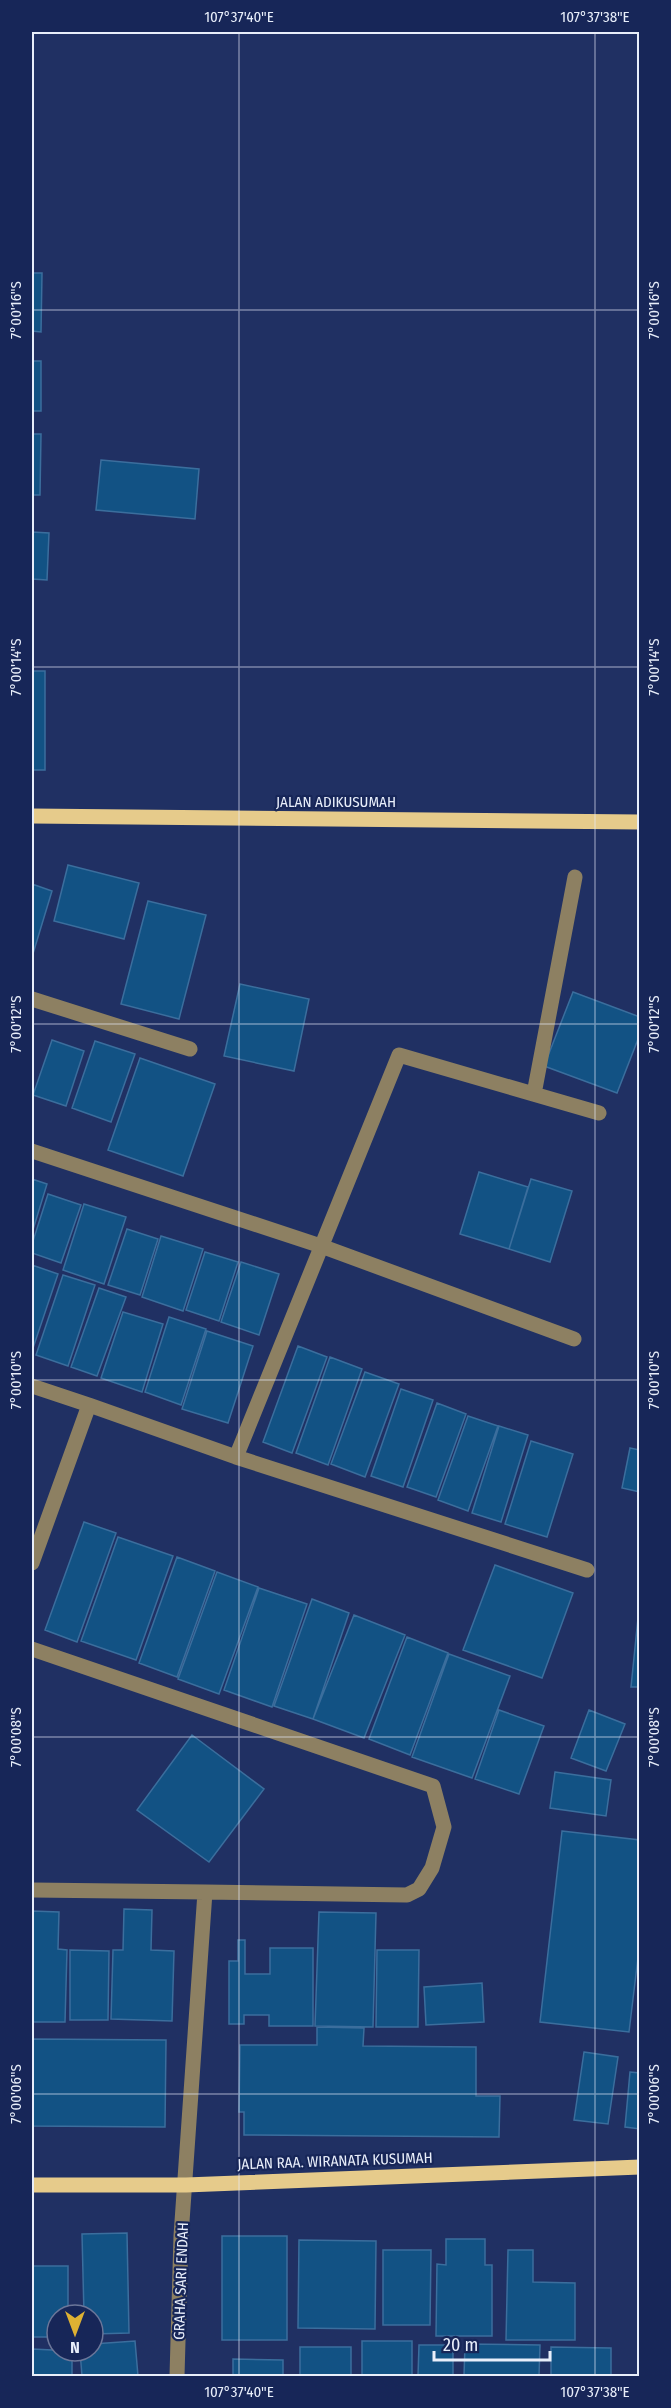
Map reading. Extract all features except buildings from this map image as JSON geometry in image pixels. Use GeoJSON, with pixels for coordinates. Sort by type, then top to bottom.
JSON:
{"type":"FeatureCollection","features":[{"type":"Feature","properties":{"kind":"main road","name":"JALAN ADIKUSUMAH"},"geometry":{"type":"LineString","coordinates":[[32,816],[639,822]]}},
{"type":"Feature","properties":{"kind":"main road","name":"JALAN RAA. WIRANATA KUSUMAH"},"geometry":{"type":"LineString","coordinates":[[32,2185],[186,2186],[639,2167]]}},
{"type":"Feature","properties":{"kind":"street"},"geometry":{"type":"LineString","coordinates":[[534,1094],[575,877]]}},
{"type":"Feature","properties":{"kind":"street"},"geometry":{"type":"LineString","coordinates":[[32,999],[190,1049]]}},
{"type":"Feature","properties":{"kind":"street"},"geometry":{"type":"LineString","coordinates":[[236,1457],[399,1055],[599,1113]]}},
{"type":"Feature","properties":{"kind":"street"},"geometry":{"type":"LineString","coordinates":[[32,1151],[321,1246],[574,1339]]}},
{"type":"Feature","properties":{"kind":"street"},"geometry":{"type":"LineString","coordinates":[[32,1386],[236,1457],[587,1570]]}},
{"type":"Feature","properties":{"kind":"street"},"geometry":{"type":"LineString","coordinates":[[32,1563],[89,1405]]}},
{"type":"Feature","properties":{"kind":"street"},"geometry":{"type":"LineString","coordinates":[[32,1649],[433,1786],[444,1827],[432,1868],[419,1889],[406,1895],[32,1890]]}},
{"type":"Feature","properties":{"kind":"street","name":"GRAHA SARI ENDAH"},"geometry":{"type":"LineString","coordinates":[[177,2376],[181,2236],[205,1892]]}}]}
